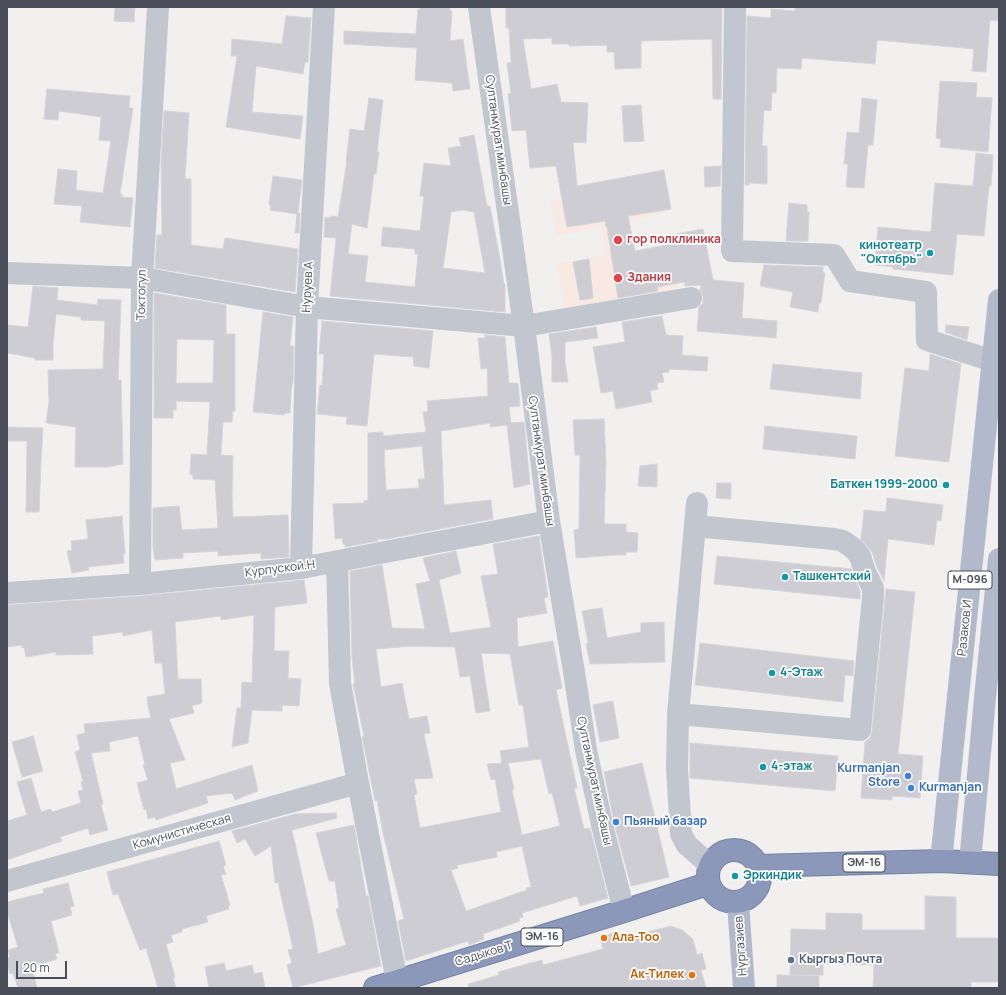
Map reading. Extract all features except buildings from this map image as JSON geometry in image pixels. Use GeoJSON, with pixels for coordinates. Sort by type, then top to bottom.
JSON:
{"type":"FeatureCollection","features":[{"type":"Feature","properties":{"kind":"highway","name":"ЭМ-16"},"geometry":{"type":"LineString","coordinates":[[709,874],[714,858],[730,850],[738,850],[747,853],[753,858],[758,866],[941,861],[999,864]]}},
{"type":"Feature","properties":{"kind":"highway"},"geometry":{"type":"LineString","coordinates":[[709,874],[710,889],[721,900],[738,903],[751,897],[756,890],[760,882],[758,866]]}},
{"type":"Feature","properties":{"kind":"highway","name":"Садыков Т"},"geometry":{"type":"LineString","coordinates":[[375,988],[698,887],[709,874]]}},
{"type":"Feature","properties":{"kind":"main road","name":"Разаков И"},"geometry":{"type":"LineString","coordinates":[[941,861],[999,306]]}},
{"type":"Feature","properties":{"kind":"main road","name":"М-096"},"geometry":{"type":"LineString","coordinates":[[970,862],[999,559]]}},
{"type":"Feature","properties":{"kind":"main road","name":"Нургазиев"},"geometry":{"type":"LineString","coordinates":[[738,903],[744,988]]}},
{"type":"Feature","properties":{"kind":"street","name":"Токтогул"},"geometry":{"type":"LineString","coordinates":[[140,584],[142,278],[158,7]]}},
{"type":"Feature","properties":{"kind":"street","name":"Нуруев А"},"geometry":{"type":"LineString","coordinates":[[301,568],[307,307],[324,7]]}},
{"type":"Feature","properties":{"kind":"street","name":"Султанмурат минбашы"},"geometry":{"type":"LineString","coordinates":[[479,7],[524,326],[549,521],[586,750],[603,829],[624,911]]}},
{"type":"Feature","properties":{"kind":"street"},"geometry":{"type":"LineString","coordinates":[[736,7],[732,250],[834,255],[850,281],[926,292],[927,340],[993,361]]}},
{"type":"Feature","properties":{"kind":"street"},"geometry":{"type":"LineString","coordinates":[[7,273],[142,278],[307,307],[524,326],[692,298]]}},
{"type":"Feature","properties":{"kind":"street"},"geometry":{"type":"LineString","coordinates":[[697,503],[678,714],[678,769],[681,834],[687,845],[709,874]]}},
{"type":"Feature","properties":{"kind":"street","name":"Курпуской.Н"},"geometry":{"type":"LineString","coordinates":[[7,593],[140,584],[301,568],[549,521]]}},
{"type":"Feature","properties":{"kind":"street"},"geometry":{"type":"LineString","coordinates":[[678,714],[860,730],[873,597],[873,588],[865,572],[860,556],[854,549],[843,541],[695,526]]}},
{"type":"Feature","properties":{"kind":"street"},"geometry":{"type":"LineString","coordinates":[[337,562],[340,683],[397,981]]}},
{"type":"Feature","properties":{"kind":"street","name":"Комунистическая"},"geometry":{"type":"LineString","coordinates":[[7,881],[358,783]]}},
{"type":"Feature","properties":{"kind":"shaded area"},"geometry":{"type":"Polygon","coordinates":[[[659,179],[666,213],[629,221],[635,252],[672,247],[679,294],[564,310],[557,263],[606,256],[601,227],[557,236],[550,202],[659,179]]]}},
{"type":"Feature","properties":{"kind":"place","name":"гор полклиника"},"geometry":{"type":"Point","coordinates":[618,240]}},
{"type":"Feature","properties":{"kind":"place","name":"кинотеатр \"Октябрь\""},"geometry":{"type":"Point","coordinates":[930,253]}},
{"type":"Feature","properties":{"kind":"place","name":"Здания"},"geometry":{"type":"Point","coordinates":[618,278]}},
{"type":"Feature","properties":{"kind":"place","name":"Баткен 1999-2000"},"geometry":{"type":"Point","coordinates":[946,485]}},
{"type":"Feature","properties":{"kind":"place","name":"Ташкентский"},"geometry":{"type":"Point","coordinates":[785,577]}},
{"type":"Feature","properties":{"kind":"place","name":"4-Этаж"},"geometry":{"type":"Point","coordinates":[772,673]}},
{"type":"Feature","properties":{"kind":"place","name":"4-этаж"},"geometry":{"type":"Point","coordinates":[763,767]}},
{"type":"Feature","properties":{"kind":"place","name":"Kurmanjan Store"},"geometry":{"type":"Point","coordinates":[908,776]}},
{"type":"Feature","properties":{"kind":"place","name":"Kurmanjan"},"geometry":{"type":"Point","coordinates":[911,788]}},
{"type":"Feature","properties":{"kind":"place","name":"Пьяный базар"},"geometry":{"type":"Point","coordinates":[616,822]}},
{"type":"Feature","properties":{"kind":"place","name":"Эркиндик"},"geometry":{"type":"Point","coordinates":[735,876]}},
{"type":"Feature","properties":{"kind":"place","name":"Ала-Тоо"},"geometry":{"type":"Point","coordinates":[604,938]}},
{"type":"Feature","properties":{"kind":"place","name":"Кыргыз Почта"},"geometry":{"type":"Point","coordinates":[791,960]}},
{"type":"Feature","properties":{"kind":"place","name":"Ак-Тилек"},"geometry":{"type":"Point","coordinates":[692,975]}}]}
